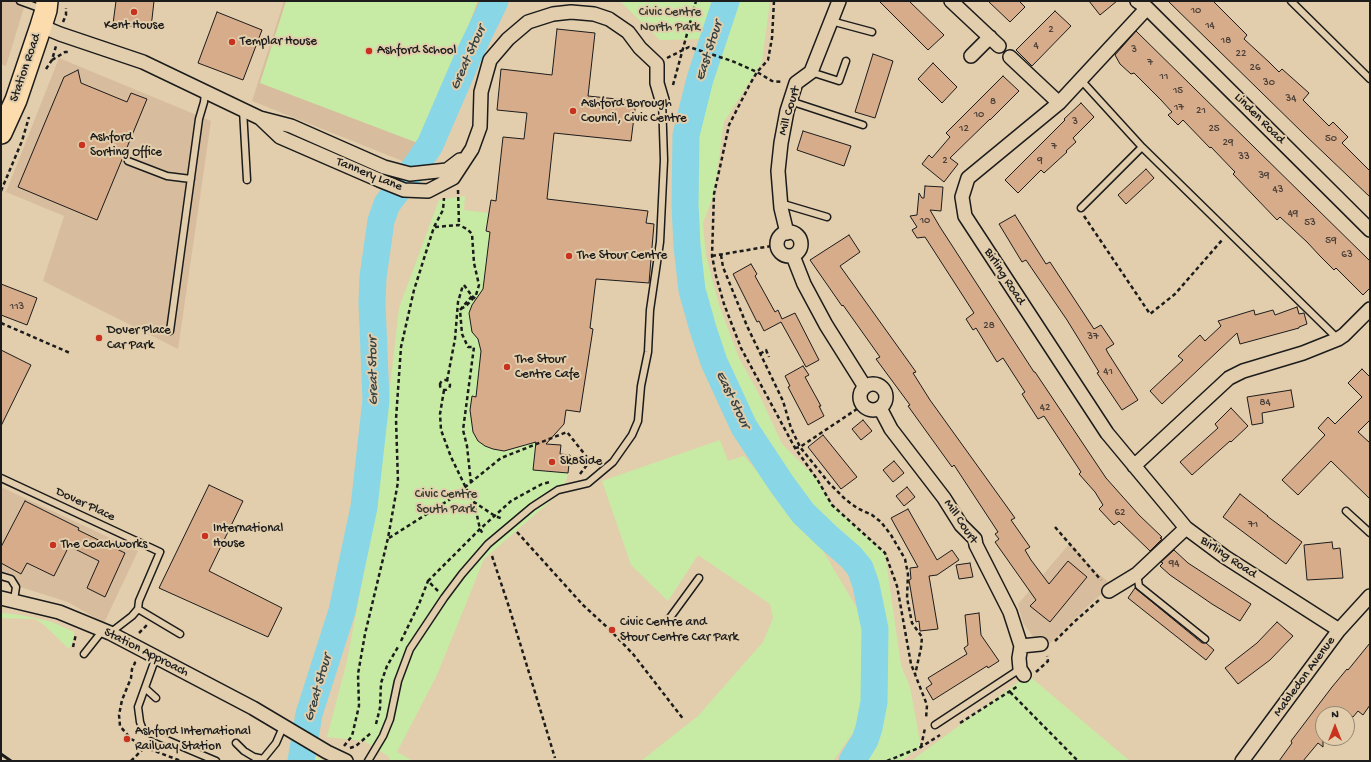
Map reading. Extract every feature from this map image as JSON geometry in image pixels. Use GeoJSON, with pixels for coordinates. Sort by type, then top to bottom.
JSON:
{"type":"FeatureCollection","features":[{"type":"Feature","properties":{"kind":"main road","name":"Station Road"},"geometry":{"type":"LineString","coordinates":[[1,133],[16,100],[44,12]]}},
{"type":"Feature","properties":{"kind":"street","name":"Mill Court"},"geometry":{"type":"LineString","coordinates":[[787,233],[780,202],[778,171],[787,111],[796,83],[811,72],[839,1]]}},
{"type":"Feature","properties":{"kind":"street"},"geometry":{"type":"LineString","coordinates":[[951,1],[994,42],[971,56]]}},
{"type":"Feature","properties":{"kind":"street","name":"Birling Road"},"geometry":{"type":"LineString","coordinates":[[1142,4],[1059,103],[968,178],[962,197],[965,216],[1107,433],[1186,528],[1225,557],[1339,630]]}},
{"type":"Feature","properties":{"kind":"street","name":"Linden Road"},"geometry":{"type":"LineString","coordinates":[[1142,4],[1370,230]]}},
{"type":"Feature","properties":{"kind":"street","name":"Tannery Lane"},"geometry":{"type":"LineString","coordinates":[[44,12],[60,34],[143,62],[260,118],[291,126],[384,167],[410,174],[447,170],[472,149]]}},
{"type":"Feature","properties":{"kind":"street","name":"Tannery Lane"},"geometry":{"type":"LineString","coordinates":[[260,118],[280,137],[379,180],[404,190],[428,190],[453,178],[472,149],[480,127],[481,92],[490,60],[508,39],[528,22],[553,14],[571,12],[594,14],[609,19],[628,32],[640,48],[657,64],[657,83],[661,96]]}},
{"type":"Feature","properties":{"kind":"street"},"geometry":{"type":"LineString","coordinates":[[1010,57],[1059,103]]}},
{"type":"Feature","properties":{"kind":"street"},"geometry":{"type":"LineString","coordinates":[[787,233],[798,236],[801,244],[799,251],[792,256],[782,254],[777,245],[779,238],[787,233]]}},
{"type":"Feature","properties":{"kind":"street"},"geometry":{"type":"LineString","coordinates":[[792,256],[804,284],[826,325],[865,386]]}},
{"type":"Feature","properties":{"kind":"street"},"geometry":{"type":"LineString","coordinates":[[1134,466],[1229,378],[1243,370],[1303,353],[1338,339],[1370,309]]}},
{"type":"Feature","properties":{"kind":"street"},"geometry":{"type":"LineString","coordinates":[[873,384],[881,386],[884,389],[887,398],[883,406],[871,410],[863,406],[860,398],[862,390],[865,386],[873,384]]}},
{"type":"Feature","properties":{"kind":"street","name":"Mill Court"},"geometry":{"type":"LineString","coordinates":[[880,408],[891,430],[944,498],[961,525],[974,539],[1010,612],[1022,646],[1018,658],[1024,676]]}},
{"type":"Feature","properties":{"kind":"street"},"geometry":{"type":"LineString","coordinates":[[1109,591],[1137,574],[1186,528]]}},
{"type":"Feature","properties":{"kind":"street","name":"Mabledon Avenue"},"geometry":{"type":"LineString","coordinates":[[1242,761],[1339,630],[1370,596]]}},
{"type":"Feature","properties":{"kind":"street","name":"Station Approach"},"geometry":{"type":"LineString","coordinates":[[7,599],[59,612],[106,631],[253,708],[286,729],[336,757]]}},
{"type":"Feature","properties":{"kind":"street"},"geometry":{"type":"LineString","coordinates":[[1022,646],[1045,647]]}},
{"type":"Feature","properties":{"kind":"lane"},"geometry":{"type":"LineString","coordinates":[[20,1],[44,12]]}},
{"type":"Feature","properties":{"kind":"lane"},"geometry":{"type":"LineString","coordinates":[[1291,1],[1370,79]]}},
{"type":"Feature","properties":{"kind":"lane"},"geometry":{"type":"LineString","coordinates":[[832,21],[872,32]]}},
{"type":"Feature","properties":{"kind":"lane"},"geometry":{"type":"LineString","coordinates":[[811,72],[840,81],[846,61]]}},
{"type":"Feature","properties":{"kind":"lane"},"geometry":{"type":"LineString","coordinates":[[1080,79],[1142,147],[1338,339]]}},
{"type":"Feature","properties":{"kind":"lane"},"geometry":{"type":"LineString","coordinates":[[170,331],[199,119],[205,93]]}},
{"type":"Feature","properties":{"kind":"lane"},"geometry":{"type":"LineString","coordinates":[[368,761],[383,736],[390,719],[398,681],[410,649],[462,574],[488,544],[532,507],[558,490],[588,483],[613,462],[632,435],[638,421],[641,386],[648,352],[650,310],[660,242],[664,160],[661,96]]}},
{"type":"Feature","properties":{"kind":"lane"},"geometry":{"type":"LineString","coordinates":[[790,101],[863,125]]}},
{"type":"Feature","properties":{"kind":"lane"},"geometry":{"type":"LineString","coordinates":[[243,110],[247,180]]}},
{"type":"Feature","properties":{"kind":"lane"},"geometry":{"type":"LineString","coordinates":[[1081,208],[1142,147]]}},
{"type":"Feature","properties":{"kind":"lane"},"geometry":{"type":"LineString","coordinates":[[128,161],[167,176],[191,179]]}},
{"type":"Feature","properties":{"kind":"lane"},"geometry":{"type":"LineString","coordinates":[[780,202],[827,217]]}},
{"type":"Feature","properties":{"kind":"lane","name":"Dover Place"},"geometry":{"type":"LineString","coordinates":[[1,478],[160,552],[138,609]]}},
{"type":"Feature","properties":{"kind":"lane"},"geometry":{"type":"LineString","coordinates":[[1346,511],[1370,533]]}},
{"type":"Feature","properties":{"kind":"lane"},"geometry":{"type":"LineString","coordinates":[[1137,574],[1139,586],[1205,639]]}},
{"type":"Feature","properties":{"kind":"lane"},"geometry":{"type":"LineString","coordinates":[[1,576],[11,578],[16,587],[7,599]]}},
{"type":"Feature","properties":{"kind":"lane"},"geometry":{"type":"LineString","coordinates":[[669,620],[699,578]]}},
{"type":"Feature","properties":{"kind":"lane"},"geometry":{"type":"LineString","coordinates":[[84,654],[106,631],[132,616],[138,609],[150,618],[180,634]]}},
{"type":"Feature","properties":{"kind":"lane"},"geometry":{"type":"LineString","coordinates":[[156,657],[138,707],[140,722],[143,730],[216,761]]}},
{"type":"Feature","properties":{"kind":"lane"},"geometry":{"type":"LineString","coordinates":[[935,725],[1024,676]]}},
{"type":"Feature","properties":{"kind":"lane"},"geometry":{"type":"LineString","coordinates":[[145,688],[156,698]]}},
{"type":"Feature","properties":{"kind":"lane"},"geometry":{"type":"LineString","coordinates":[[236,743],[244,751],[262,760],[286,729]]}},
{"type":"Feature","properties":{"kind":"path"},"geometry":{"type":"LineString","coordinates":[[661,96],[673,86],[696,1]]}},
{"type":"Feature","properties":{"kind":"path"},"geometry":{"type":"LineString","coordinates":[[774,1],[772,38],[768,60],[757,72],[729,125],[714,194],[712,256],[724,304],[741,348],[795,448],[832,505],[885,553],[897,586],[911,664],[927,705],[921,747]]}},
{"type":"Feature","properties":{"kind":"path"},"geometry":{"type":"LineString","coordinates":[[682,50],[688,47],[732,61],[757,72],[772,81],[796,83]]}},
{"type":"Feature","properties":{"kind":"path"},"geometry":{"type":"LineString","coordinates":[[1,191],[30,116]]}},
{"type":"Feature","properties":{"kind":"path"},"geometry":{"type":"LineString","coordinates":[[458,186],[459,225]]}},
{"type":"Feature","properties":{"kind":"path"},"geometry":{"type":"LineString","coordinates":[[336,757],[352,736],[359,706],[358,674],[388,538],[398,482],[396,419],[401,347],[414,290],[434,227],[443,210],[445,195]]}},
{"type":"Feature","properties":{"kind":"path"},"geometry":{"type":"LineString","coordinates":[[1081,208],[1085,218],[1150,314],[1175,294],[1229,232]]}},
{"type":"Feature","properties":{"kind":"path"},"geometry":{"type":"LineString","coordinates":[[434,227],[459,225],[467,229],[472,234],[474,263],[479,285],[476,295],[460,310]]}},
{"type":"Feature","properties":{"kind":"path"},"geometry":{"type":"LineString","coordinates":[[712,256],[777,245]]}},
{"type":"Feature","properties":{"kind":"path"},"geometry":{"type":"LineString","coordinates":[[721,255],[723,267],[747,326],[783,400],[791,428],[800,447],[829,483],[845,499],[881,522],[891,535],[905,559],[908,574],[907,598],[912,623],[922,637],[915,675]]}},
{"type":"Feature","properties":{"kind":"path"},"geometry":{"type":"LineString","coordinates":[[446,381],[455,339],[458,302],[464,285],[476,299]]}},
{"type":"Feature","properties":{"kind":"path"},"geometry":{"type":"LineString","coordinates":[[471,483],[467,446],[463,430],[474,347],[468,347],[462,334],[460,310],[472,296]]}},
{"type":"Feature","properties":{"kind":"path"},"geometry":{"type":"LineString","coordinates":[[1,323],[70,353]]}},
{"type":"Feature","properties":{"kind":"path"},"geometry":{"type":"LineString","coordinates":[[760,354],[766,350],[769,357]]}},
{"type":"Feature","properties":{"kind":"path"},"geometry":{"type":"LineString","coordinates":[[444,390],[440,385],[443,381],[446,381]]}},
{"type":"Feature","properties":{"kind":"path"},"geometry":{"type":"LineString","coordinates":[[444,390],[449,389],[450,387],[449,382],[446,381]]}},
{"type":"Feature","properties":{"kind":"path"},"geometry":{"type":"LineString","coordinates":[[444,390],[440,414],[440,430],[466,488],[474,502],[480,529],[488,544],[509,607],[555,758]]}},
{"type":"Feature","properties":{"kind":"path"},"geometry":{"type":"LineString","coordinates":[[795,448],[800,447],[863,406]]}},
{"type":"Feature","properties":{"kind":"path"},"geometry":{"type":"LineString","coordinates":[[388,538],[466,488],[501,458],[567,432],[590,461]]}},
{"type":"Feature","properties":{"kind":"path"},"geometry":{"type":"LineString","coordinates":[[474,502],[511,525],[583,605],[633,654],[684,720]]}},
{"type":"Feature","properties":{"kind":"path"},"geometry":{"type":"LineString","coordinates":[[959,723],[1010,692],[1024,676],[1048,661],[1045,647],[1109,591],[1055,527]]}},
{"type":"Feature","properties":{"kind":"path"},"geometry":{"type":"LineString","coordinates":[[137,636],[147,624]]}},
{"type":"Feature","properties":{"kind":"path"},"geometry":{"type":"LineString","coordinates":[[1010,692],[1078,761]]}},
{"type":"Feature","properties":{"kind":"path"},"geometry":{"type":"LineString","coordinates":[[887,761],[921,747],[947,731]]}},
{"type":"Feature","properties":{"kind":"path"},"geometry":{"type":"LineString","coordinates":[[131,761],[145,747]]}},
{"type":"Feature","properties":{"kind":"shaded area"},"geometry":{"type":"Polygon","coordinates":[[[1,1],[26,1],[6,66],[1,64],[1,1]]]}},
{"type":"Feature","properties":{"kind":"shaded area","name":"Ashford School"},"geometry":{"type":"Polygon","coordinates":[[[284,1],[494,1],[415,166],[252,101],[284,1]]]}},
{"type":"Feature","properties":{"kind":"shaded area"},"geometry":{"type":"Polygon","coordinates":[[[59,58],[211,121],[178,349],[43,281],[64,216],[6,192],[59,58]]]}},
{"type":"Feature","properties":{"kind":"shaded area"},"geometry":{"type":"Polygon","coordinates":[[[1,487],[138,551],[104,623],[68,602],[1,581],[1,487]]]}},
{"type":"Feature","properties":{"kind":"shaded area"},"geometry":{"type":"Polygon","coordinates":[[[1070,543],[1093,569],[1112,585],[1089,605],[1043,650],[1023,623],[1018,604],[1070,543]]]}},
{"type":"Feature","properties":{"kind":"green space","name":"Ashford School"},"geometry":{"type":"Polygon","coordinates":[[[286,1],[478,1],[423,145],[260,83],[286,1]]]}},
{"type":"Feature","properties":{"kind":"green space","name":"Civic Centre North Park"},"geometry":{"type":"Polygon","coordinates":[[[620,1],[719,1],[706,39],[660,40],[620,1]]]}},
{"type":"Feature","properties":{"kind":"green space"},"geometry":{"type":"Polygon","coordinates":[[[727,1],[770,1],[762,62],[724,122],[714,194],[703,223],[706,256],[719,305],[739,358],[759,394],[782,444],[817,479],[832,505],[885,553],[901,666],[910,687],[921,747],[901,761],[849,761],[869,728],[875,629],[851,557],[803,513],[762,453],[719,375],[690,268],[686,142],[700,79],[727,1]]]}},
{"type":"Feature","properties":{"kind":"green space","name":"Civic Centre South Park"},"geometry":{"type":"Polygon","coordinates":[[[465,196],[464,210],[489,213],[486,231],[490,232],[483,289],[472,305],[469,313],[472,332],[478,339],[481,351],[476,397],[473,396],[470,410],[473,432],[478,441],[485,446],[504,451],[522,447],[536,434],[533,470],[568,473],[564,489],[484,559],[437,675],[397,752],[413,761],[391,761],[388,756],[364,741],[327,737],[346,665],[376,511],[399,308],[439,200],[465,196]]]}},
{"type":"Feature","properties":{"kind":"green space"},"geometry":{"type":"Polygon","coordinates":[[[720,440],[728,461],[744,456],[820,546],[864,620],[870,666],[863,719],[833,761],[641,761],[698,716],[763,642],[773,618],[770,604],[698,555],[668,601],[631,565],[602,481],[720,440]]]}},
{"type":"Feature","properties":{"kind":"green space"},"geometry":{"type":"Polygon","coordinates":[[[1,613],[21,615],[52,622],[74,632],[74,639],[69,649],[43,624],[35,619],[1,618],[1,613]]]}},
{"type":"Feature","properties":{"kind":"green space"},"geometry":{"type":"Polygon","coordinates":[[[1028,675],[1130,761],[911,761],[1028,675]]]}},
{"type":"Feature","properties":{"kind":"green space"},"geometry":{"type":"Polygon","coordinates":[[[294,746],[324,761],[291,761],[295,753],[290,752],[294,746]]]}},
{"type":"Feature","properties":{"kind":"building","name":"Kent House"},"geometry":{"type":"Polygon","coordinates":[[[116,1],[154,1],[151,28],[113,24],[116,1]]]}},
{"type":"Feature","properties":{"kind":"building"},"geometry":{"type":"Polygon","coordinates":[[[879,1],[909,1],[944,35],[928,50],[879,1]]]}},
{"type":"Feature","properties":{"kind":"building"},"geometry":{"type":"Polygon","coordinates":[[[988,1],[1019,1],[1025,7],[1010,22],[988,1]]]}},
{"type":"Feature","properties":{"kind":"building"},"geometry":{"type":"Polygon","coordinates":[[[1089,1],[1117,1],[1100,15],[1089,1]]]}},
{"type":"Feature","properties":{"kind":"building"},"geometry":{"type":"Polygon","coordinates":[[[1168,1],[1213,1],[1247,35],[1244,39],[1279,72],[1282,69],[1309,93],[1303,100],[1329,126],[1333,122],[1348,137],[1342,143],[1370,171],[1370,197],[1306,136],[1168,1]]]}},
{"type":"Feature","properties":{"kind":"building"},"geometry":{"type":"Polygon","coordinates":[[[1055,11],[1071,26],[1032,66],[1016,50],[1055,11]]]}},
{"type":"Feature","properties":{"kind":"building","name":"Templar House"},"geometry":{"type":"Polygon","coordinates":[[[217,12],[262,30],[243,80],[198,63],[217,12]]]}},
{"type":"Feature","properties":{"kind":"building"},"geometry":{"type":"Polygon","coordinates":[[[557,29],[595,33],[588,96],[636,101],[631,141],[554,133],[547,199],[648,211],[646,223],[654,224],[649,283],[596,279],[590,328],[593,329],[580,412],[566,410],[564,424],[546,444],[561,445],[560,454],[570,455],[568,473],[533,470],[536,442],[504,451],[485,446],[478,441],[473,432],[470,410],[472,396],[476,397],[481,351],[478,339],[472,332],[469,313],[472,305],[483,289],[490,232],[486,231],[491,200],[496,201],[503,137],[524,139],[527,113],[497,110],[501,69],[552,75],[557,29]]]}},
{"type":"Feature","properties":{"kind":"building"},"geometry":{"type":"Polygon","coordinates":[[[1136,31],[1370,261],[1370,288],[1363,295],[1336,268],[1334,270],[1280,217],[1277,220],[1233,174],[1235,172],[1211,147],[1210,148],[1183,120],[1178,125],[1168,115],[1172,112],[1161,100],[1134,73],[1131,74],[1120,64],[1115,55],[1136,31]]]}},
{"type":"Feature","properties":{"kind":"building"},"geometry":{"type":"Polygon","coordinates":[[[873,54],[893,61],[875,118],[855,112],[873,54]]]}},
{"type":"Feature","properties":{"kind":"building"},"geometry":{"type":"Polygon","coordinates":[[[933,63],[957,87],[942,103],[918,79],[933,63]]]}},
{"type":"Feature","properties":{"kind":"building","name":"Ashford Sorting Office"},"geometry":{"type":"Polygon","coordinates":[[[78,70],[81,83],[127,102],[131,93],[147,99],[97,220],[18,187],[64,77],[78,70]]]}},
{"type":"Feature","properties":{"kind":"building"},"geometry":{"type":"Polygon","coordinates":[[[1003,76],[1019,91],[950,158],[958,164],[944,182],[922,164],[929,155],[932,158],[950,137],[946,133],[1003,76]]]}},
{"type":"Feature","properties":{"kind":"building"},"geometry":{"type":"Polygon","coordinates":[[[1081,103],[1094,117],[1073,138],[1076,142],[1066,151],[1067,152],[1044,173],[1041,170],[1018,193],[1005,180],[1081,103]]]}},
{"type":"Feature","properties":{"kind":"building"},"geometry":{"type":"Polygon","coordinates":[[[803,131],[851,146],[844,166],[797,150],[803,131]]]}},
{"type":"Feature","properties":{"kind":"building"},"geometry":{"type":"Polygon","coordinates":[[[1146,169],[1154,178],[1126,204],[1118,195],[1146,169]]]}},
{"type":"Feature","properties":{"kind":"building"},"geometry":{"type":"Polygon","coordinates":[[[925,186],[943,187],[941,211],[930,210],[940,227],[1034,372],[1106,478],[1139,515],[1162,537],[1160,538],[1162,539],[1150,551],[1119,521],[1114,525],[1099,509],[1103,505],[1095,492],[1079,474],[1081,472],[1044,416],[1038,419],[1022,394],[1025,392],[1003,358],[997,362],[976,328],[973,330],[966,319],[974,313],[925,237],[917,238],[912,230],[917,227],[910,216],[917,215],[919,193],[922,198],[924,198],[925,186]]]}},
{"type":"Feature","properties":{"kind":"building"},"geometry":{"type":"Polygon","coordinates":[[[1015,215],[1046,264],[1050,262],[1094,329],[1101,325],[1114,344],[1106,349],[1138,400],[1122,410],[1097,373],[1099,372],[1067,320],[1026,260],[1022,262],[999,224],[1015,215]]]}},
{"type":"Feature","properties":{"kind":"building"},"geometry":{"type":"Polygon","coordinates":[[[849,235],[860,252],[840,266],[916,372],[913,373],[930,400],[1015,518],[1011,520],[1030,547],[1025,550],[1031,560],[1049,584],[1068,561],[1087,577],[1050,622],[1030,606],[1036,600],[995,542],[999,539],[995,534],[998,532],[954,465],[952,467],[908,406],[910,405],[876,359],[880,357],[810,260],[849,235]]]}},
{"type":"Feature","properties":{"kind":"building"},"geometry":{"type":"Polygon","coordinates":[[[751,264],[757,274],[755,276],[775,312],[778,310],[782,319],[795,313],[819,360],[806,367],[781,322],[764,331],[759,321],[757,322],[733,274],[751,264]]]}},
{"type":"Feature","properties":{"kind":"building"},"geometry":{"type":"Polygon","coordinates":[[[1,284],[37,298],[27,325],[1,315],[1,284]]]}},
{"type":"Feature","properties":{"kind":"building"},"geometry":{"type":"Polygon","coordinates":[[[1297,307],[1299,314],[1304,313],[1307,324],[1299,328],[1240,344],[1237,333],[1162,404],[1150,391],[1183,360],[1178,356],[1200,335],[1205,341],[1221,326],[1218,321],[1254,310],[1255,315],[1273,310],[1275,315],[1297,307]]]}},
{"type":"Feature","properties":{"kind":"building"},"geometry":{"type":"Polygon","coordinates":[[[1,350],[31,365],[1,426],[1,350]]]}},
{"type":"Feature","properties":{"kind":"building"},"geometry":{"type":"Polygon","coordinates":[[[803,366],[809,375],[805,377],[821,406],[819,406],[824,416],[808,425],[788,387],[790,386],[785,376],[803,366]]]}},
{"type":"Feature","properties":{"kind":"building"},"geometry":{"type":"Polygon","coordinates":[[[1362,369],[1370,377],[1370,420],[1358,432],[1370,443],[1370,499],[1331,461],[1298,495],[1282,480],[1325,435],[1318,428],[1328,417],[1335,424],[1362,397],[1348,383],[1362,369]]]}},
{"type":"Feature","properties":{"kind":"building"},"geometry":{"type":"Polygon","coordinates":[[[1291,390],[1294,407],[1262,413],[1263,423],[1252,425],[1247,397],[1291,390]]]}},
{"type":"Feature","properties":{"kind":"building"},"geometry":{"type":"Polygon","coordinates":[[[1231,408],[1248,426],[1192,475],[1180,462],[1218,428],[1215,424],[1231,408]]]}},
{"type":"Feature","properties":{"kind":"building"},"geometry":{"type":"Polygon","coordinates":[[[863,420],[872,431],[861,440],[852,429],[863,420]]]}},
{"type":"Feature","properties":{"kind":"building"},"geometry":{"type":"Polygon","coordinates":[[[823,435],[857,477],[841,489],[808,447],[823,435]]]}},
{"type":"Feature","properties":{"kind":"building"},"geometry":{"type":"Polygon","coordinates":[[[894,461],[904,473],[893,482],[883,470],[894,461]]]}},
{"type":"Feature","properties":{"kind":"building","name":"International House"},"geometry":{"type":"Polygon","coordinates":[[[209,485],[243,501],[209,571],[282,608],[268,637],[159,588],[209,485]]]}},
{"type":"Feature","properties":{"kind":"building"},"geometry":{"type":"Polygon","coordinates":[[[907,487],[915,497],[904,506],[896,496],[907,487]]]}},
{"type":"Feature","properties":{"kind":"building"},"geometry":{"type":"Polygon","coordinates":[[[1240,494],[1302,542],[1286,564],[1223,517],[1240,494]]]}},
{"type":"Feature","properties":{"kind":"building"},"geometry":{"type":"Polygon","coordinates":[[[25,501],[79,528],[78,530],[125,553],[105,597],[87,588],[99,561],[69,546],[54,576],[27,563],[21,574],[1,563],[1,547],[25,501]]]}},
{"type":"Feature","properties":{"kind":"building"},"geometry":{"type":"Polygon","coordinates":[[[908,509],[937,560],[952,550],[959,560],[937,575],[929,576],[938,629],[920,631],[919,621],[916,622],[909,580],[911,579],[910,568],[918,567],[891,518],[908,509]]]}},
{"type":"Feature","properties":{"kind":"building"},"geometry":{"type":"Polygon","coordinates":[[[1332,542],[1333,549],[1340,548],[1343,578],[1307,580],[1304,545],[1332,542]]]}},
{"type":"Feature","properties":{"kind":"building"},"geometry":{"type":"Polygon","coordinates":[[[1174,550],[1188,563],[1251,604],[1240,621],[1212,604],[1170,575],[1160,566],[1163,563],[1161,562],[1174,550]]]}},
{"type":"Feature","properties":{"kind":"building"},"geometry":{"type":"Polygon","coordinates":[[[970,563],[973,577],[959,579],[956,565],[970,563]]]}},
{"type":"Feature","properties":{"kind":"building"},"geometry":{"type":"Polygon","coordinates":[[[1135,588],[1202,643],[1206,643],[1214,650],[1206,660],[1128,598],[1135,588]]]}},
{"type":"Feature","properties":{"kind":"building"},"geometry":{"type":"Polygon","coordinates":[[[979,613],[981,635],[999,661],[988,668],[987,666],[933,700],[926,688],[932,684],[928,678],[967,654],[964,648],[968,645],[965,615],[979,613]]]}},
{"type":"Feature","properties":{"kind":"building"},"geometry":{"type":"Polygon","coordinates":[[[1277,622],[1293,636],[1270,660],[1238,684],[1225,668],[1257,643],[1277,622]]]}},
{"type":"Feature","properties":{"kind":"building"},"geometry":{"type":"Polygon","coordinates":[[[1370,643],[1370,705],[1363,715],[1358,711],[1355,715],[1355,706],[1318,706],[1347,669],[1348,670],[1370,643]]]}},
{"type":"Feature","properties":{"kind":"building"},"geometry":{"type":"Polygon","coordinates":[[[1315,709],[1316,746],[1303,761],[1279,761],[1292,743],[1291,741],[1315,709]]]}},
{"type":"Feature","properties":{"kind":"waterway","name":"Great Stour"},"geometry":{"type":"LineString","coordinates":[[301,761],[309,714],[342,611],[364,507],[376,400],[372,303],[373,277],[381,221],[387,204],[430,145],[468,57],[495,1]]}},
{"type":"Feature","properties":{"kind":"waterway","name":"East Stour"},"geometry":{"type":"LineString","coordinates":[[726,1],[700,79],[686,135],[685,205],[687,246],[692,290],[714,362],[744,427],[803,513],[851,557],[860,568],[866,585],[875,629],[874,702],[865,740],[852,761]]}},
{"type":"Feature","properties":{"kind":"railway"},"geometry":{"type":"LineString","coordinates":[[1,754],[11,761]]}},
{"type":"Feature","properties":{"kind":"place","name":"Kent House"},"geometry":{"type":"Point","coordinates":[134,12]}},
{"type":"Feature","properties":{"kind":"place","name":"Templar House"},"geometry":{"type":"Point","coordinates":[232,42]}},
{"type":"Feature","properties":{"kind":"place","name":"Ashford School"},"geometry":{"type":"Point","coordinates":[369,51]}},
{"type":"Feature","properties":{"kind":"place","name":"Ashford Borough Council, Civic Centre"},"geometry":{"type":"Point","coordinates":[573,111]}},
{"type":"Feature","properties":{"kind":"place","name":"Ashford Sorting Office"},"geometry":{"type":"Point","coordinates":[82,145]}},
{"type":"Feature","properties":{"kind":"place","name":"The Stour Centre"},"geometry":{"type":"Point","coordinates":[569,256]}},
{"type":"Feature","properties":{"kind":"place","name":"Dover Place Car Park"},"geometry":{"type":"Point","coordinates":[99,338]}},
{"type":"Feature","properties":{"kind":"place","name":"The Stour Centre Cafe"},"geometry":{"type":"Point","coordinates":[507,367]}},
{"type":"Feature","properties":{"kind":"place","name":"Sk8Side"},"geometry":{"type":"Point","coordinates":[552,462]}},
{"type":"Feature","properties":{"kind":"place","name":"International House"},"geometry":{"type":"Point","coordinates":[205,536]}},
{"type":"Feature","properties":{"kind":"place","name":"The Coachworks"},"geometry":{"type":"Point","coordinates":[53,545]}},
{"type":"Feature","properties":{"kind":"place","name":"Civic Centre and Stour Centre Car Park"},"geometry":{"type":"Point","coordinates":[612,630]}},
{"type":"Feature","properties":{"kind":"place","name":"Ashford International Railway Station"},"geometry":{"type":"Point","coordinates":[127,739]}}]}
